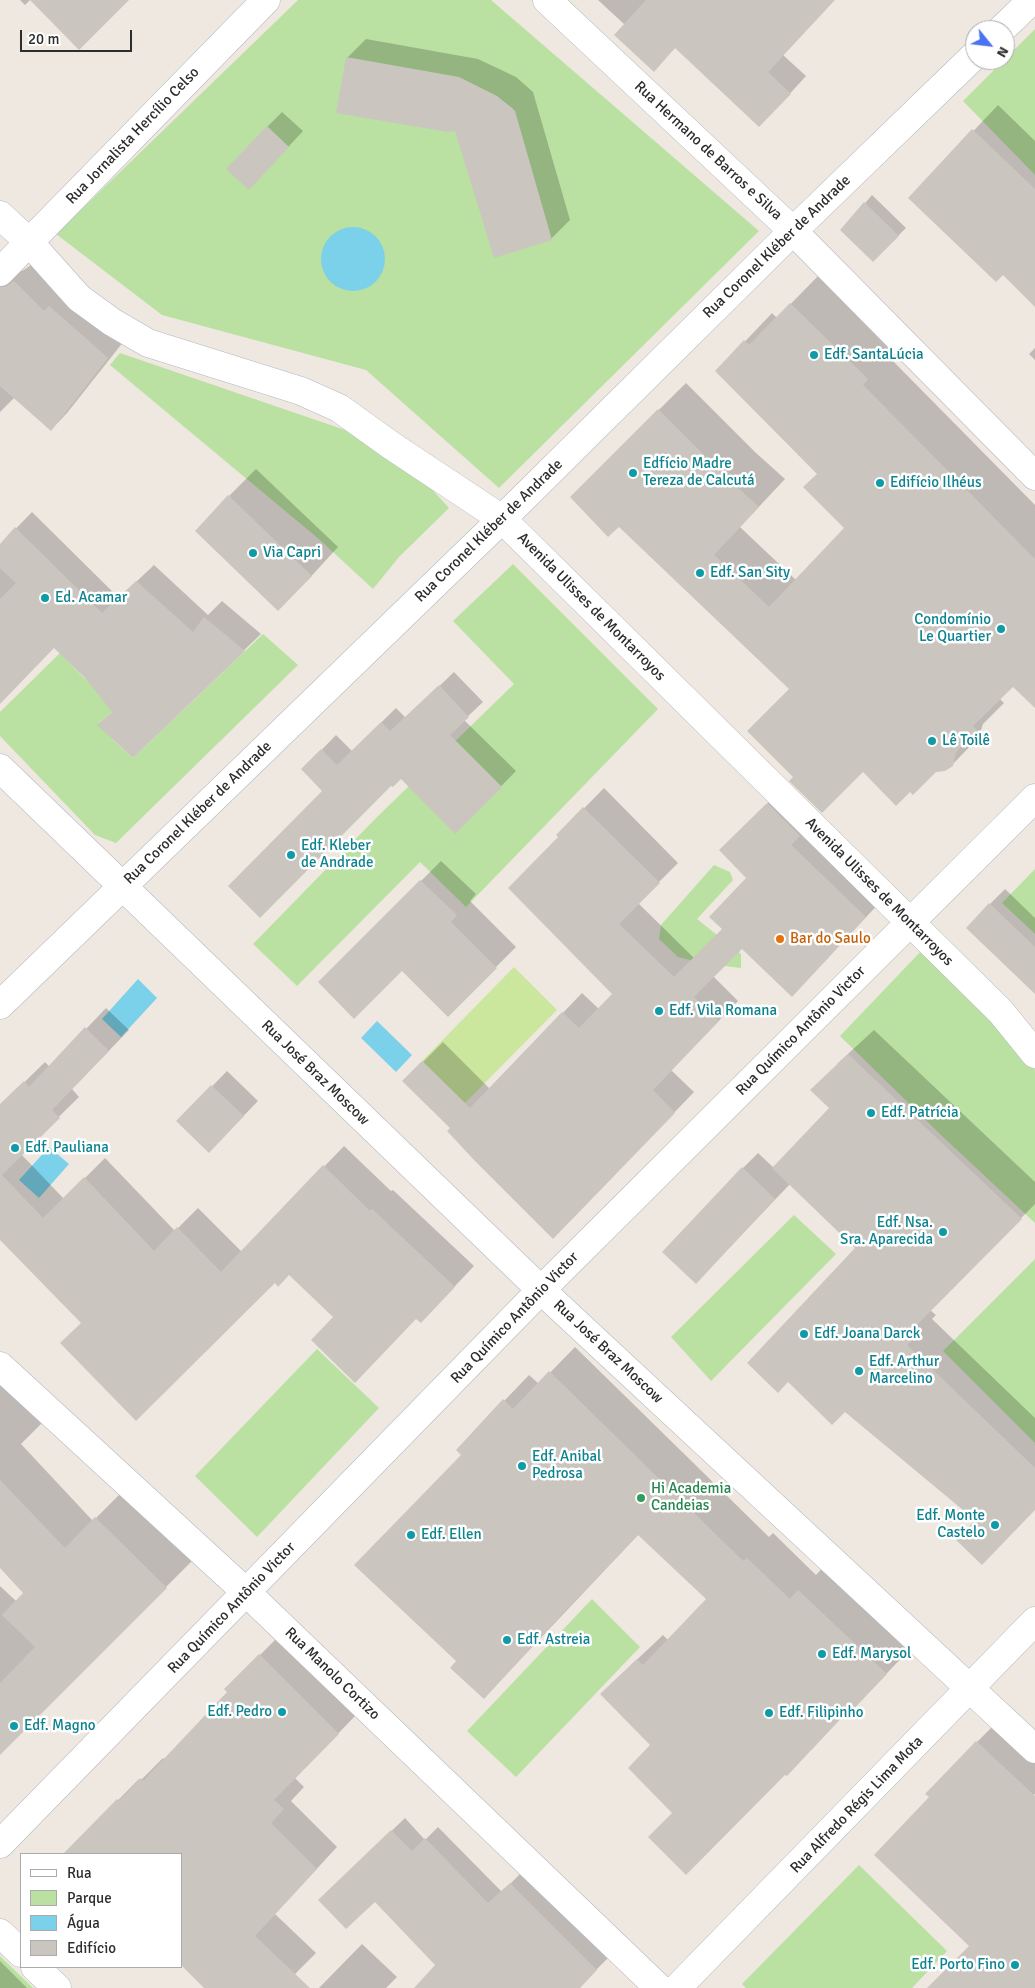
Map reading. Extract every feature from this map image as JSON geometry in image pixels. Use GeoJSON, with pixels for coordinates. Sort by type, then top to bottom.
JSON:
{"type":"FeatureCollection","features":[{"type":"Feature","properties":{"kind":"street","name":"Rua Jornalista Hercílio Celso"},"geometry":{"type":"LineString","coordinates":[[0,272],[266,0]]}},
{"type":"Feature","properties":{"kind":"street","name":"Rua Hermano de Barros e Silva"},"geometry":{"type":"LineString","coordinates":[[546,0],[793,231],[1035,476]]}},
{"type":"Feature","properties":{"kind":"street"},"geometry":{"type":"LineString","coordinates":[[1011,20],[1032,0]]}},
{"type":"Feature","properties":{"kind":"street","name":"Rua Coronel Kléber de Andrade"},"geometry":{"type":"LineString","coordinates":[[0,1005],[502,519],[793,231],[965,65]]}},
{"type":"Feature","properties":{"kind":"street","name":"Avenida Ulisses de Montarroyos"},"geometry":{"type":"LineString","coordinates":[[0,215],[29,242],[79,298],[112,322],[148,343],[301,391],[339,408],[392,446],[502,519],[1002,1012],[1035,1054]]}},
{"type":"Feature","properties":{"kind":"street","name":"Rua José Braz Moscow"},"geometry":{"type":"LineString","coordinates":[[0,768],[541,1290],[1035,1749]]}},
{"type":"Feature","properties":{"kind":"street","name":"Rua Químico Antônio Victor"},"geometry":{"type":"LineString","coordinates":[[0,1844],[541,1290],[1035,798]]}},
{"type":"Feature","properties":{"kind":"street","name":"Rua Manolo Cortizo"},"geometry":{"type":"LineString","coordinates":[[0,1366],[247,1593],[659,1988]]}},
{"type":"Feature","properties":{"kind":"street","name":"Rua Alfredo Régis Lima Mota"},"geometry":{"type":"LineString","coordinates":[[678,1988],[1035,1621]]}},
{"type":"Feature","properties":{"kind":"street"},"geometry":{"type":"LineString","coordinates":[[0,1933],[20,1952]]}},
{"type":"Feature","properties":{"kind":"street"},"geometry":{"type":"LineString","coordinates":[[36,1968],[57,1988]]}},
{"type":"Feature","properties":{"kind":"green space"},"geometry":{"type":"Polygon","coordinates":[[[298,0],[491,0],[759,231],[499,488],[366,370],[162,315],[56,234],[298,0]]]}},
{"type":"Feature","properties":{"kind":"green space"},"geometry":{"type":"Polygon","coordinates":[[[1035,29],[1035,175],[963,101],[994,70],[1015,70],[1015,49],[1035,29]]]}},
{"type":"Feature","properties":{"kind":"green space"},"geometry":{"type":"Polygon","coordinates":[[[120,353],[392,446],[449,508],[399,557],[373,589],[320,540],[110,365],[120,353]]]}},
{"type":"Feature","properties":{"kind":"green space"},"geometry":{"type":"Polygon","coordinates":[[[513,564],[658,709],[466,907],[420,862],[297,986],[253,944],[376,818],[514,684],[453,621],[513,564]]]}},
{"type":"Feature","properties":{"kind":"green space"},"geometry":{"type":"Polygon","coordinates":[[[263,634],[298,665],[116,843],[95,835],[0,736],[0,712],[60,653],[85,679],[107,661],[132,695],[99,723],[114,741],[133,758],[263,634]]]}},
{"type":"Feature","properties":{"kind":"green space"},"geometry":{"type":"Polygon","coordinates":[[[714,865],[730,872],[733,880],[697,919],[741,954],[741,968],[707,964],[678,957],[659,939],[661,925],[714,865]]]}},
{"type":"Feature","properties":{"kind":"green space"},"geometry":{"type":"Polygon","coordinates":[[[1035,869],[1035,934],[1002,903],[1035,869]]]}},
{"type":"Feature","properties":{"kind":"green space"},"geometry":{"type":"Polygon","coordinates":[[[924,948],[1010,1033],[1035,1070],[1035,1223],[941,1135],[840,1036],[924,948]]]}},
{"type":"Feature","properties":{"kind":"green space"},"geometry":{"type":"Polygon","coordinates":[[[514,967],[557,1010],[465,1103],[422,1061],[514,967]]]}},
{"type":"Feature","properties":{"kind":"green space"},"geometry":{"type":"Polygon","coordinates":[[[794,1215],[836,1254],[711,1381],[671,1337],[794,1215]]]}},
{"type":"Feature","properties":{"kind":"green space"},"geometry":{"type":"Polygon","coordinates":[[[1035,1259],[1035,1443],[943,1351],[1035,1259]]]}},
{"type":"Feature","properties":{"kind":"green space"},"geometry":{"type":"Polygon","coordinates":[[[317,1349],[379,1408],[257,1537],[195,1476],[317,1349]]]}},
{"type":"Feature","properties":{"kind":"green space"},"geometry":{"type":"Polygon","coordinates":[[[592,1599],[640,1647],[516,1777],[467,1731],[592,1599]]]}},
{"type":"Feature","properties":{"kind":"green space"},"geometry":{"type":"Polygon","coordinates":[[[859,1865],[947,1951],[912,1988],[746,1988],[742,1984],[859,1865]]]}},
{"type":"Feature","properties":{"kind":"green space"},"geometry":{"type":"Polygon","coordinates":[[[0,1956],[33,1988],[0,1988],[0,1956]]]}},
{"type":"Feature","properties":{"kind":"water"},"geometry":{"type":"Polygon","coordinates":[[[353,227],[365,229],[376,236],[383,247],[385,259],[383,271],[376,282],[365,289],[353,291],[341,289],[330,282],[323,271],[321,259],[323,247],[330,236],[341,229],[353,227]]]}},
{"type":"Feature","properties":{"kind":"water"},"geometry":{"type":"Polygon","coordinates":[[[138,979],[157,998],[121,1037],[102,1019],[138,979]]]}},
{"type":"Feature","properties":{"kind":"water"},"geometry":{"type":"Polygon","coordinates":[[[377,1021],[412,1055],[396,1072],[361,1038],[377,1021]]]}},
{"type":"Feature","properties":{"kind":"water"},"geometry":{"type":"Polygon","coordinates":[[[49,1147],[69,1164],[39,1198],[19,1180],[49,1147]]]}},
{"type":"Feature","properties":{"kind":"building"},"geometry":{"type":"Polygon","coordinates":[[[30,0],[129,0],[79,50],[30,0]]]}},
{"type":"Feature","properties":{"kind":"building"},"geometry":{"type":"Polygon","coordinates":[[[646,0],[835,0],[768,72],[791,94],[759,127],[675,48],[654,72],[614,35],[646,0]]]}},
{"type":"Feature","properties":{"kind":"building"},"geometry":{"type":"Polygon","coordinates":[[[346,57],[459,77],[497,96],[512,108],[515,111],[552,240],[494,258],[455,131],[448,132],[336,113],[346,57]]]}},
{"type":"Feature","properties":{"kind":"building"},"geometry":{"type":"Polygon","coordinates":[[[267,126],[289,147],[249,190],[226,169],[267,126]]]}},
{"type":"Feature","properties":{"kind":"building"},"geometry":{"type":"Polygon","coordinates":[[[972,129],[1035,189],[1035,307],[1003,275],[996,282],[908,198],[972,129]]]}},
{"type":"Feature","properties":{"kind":"building"},"geometry":{"type":"Polygon","coordinates":[[[864,202],[899,236],[873,262],[840,230],[864,202]]]}},
{"type":"Feature","properties":{"kind":"building"},"geometry":{"type":"Polygon","coordinates":[[[14,281],[44,311],[49,306],[108,358],[51,431],[0,386],[0,287],[5,287],[14,281]]]}},
{"type":"Feature","properties":{"kind":"building"},"geometry":{"type":"Polygon","coordinates":[[[790,303],[868,379],[863,385],[1035,559],[1035,708],[1013,687],[973,726],[978,731],[956,752],[953,766],[945,771],[936,772],[913,795],[910,792],[896,806],[863,772],[822,813],[789,781],[793,777],[747,731],[789,689],[619,527],[608,537],[570,497],[658,409],[759,507],[714,555],[769,607],[844,528],[803,487],[817,474],[715,371],[744,340],[749,345],[790,303]]]}},
{"type":"Feature","properties":{"kind":"building","name":"Via Capri"},"geometry":{"type":"Polygon","coordinates":[[[228,495],[312,576],[278,611],[195,531],[228,495]]]}},
{"type":"Feature","properties":{"kind":"building"},"geometry":{"type":"Polygon","coordinates":[[[15,527],[102,613],[136,581],[193,632],[204,617],[245,651],[133,758],[97,725],[112,712],[86,679],[54,648],[0,704],[0,599],[16,583],[0,568],[0,544],[15,527]]]}},
{"type":"Feature","properties":{"kind":"building"},"geometry":{"type":"Polygon","coordinates":[[[439,685],[469,717],[450,735],[502,787],[455,834],[401,779],[393,787],[391,786],[260,918],[228,886],[322,791],[301,769],[321,749],[337,765],[381,722],[390,731],[439,685]]]}},
{"type":"Feature","properties":{"kind":"building"},"geometry":{"type":"Polygon","coordinates":[[[767,803],[800,836],[791,845],[866,917],[792,997],[742,949],[694,997],[719,1021],[653,1090],[675,1113],[553,1239],[474,1160],[447,1131],[450,1128],[402,1081],[422,1061],[470,1108],[562,1012],[579,1028],[612,994],[508,888],[558,837],[556,835],[583,807],[660,883],[619,924],[674,977],[722,929],[709,917],[746,878],[719,850],[767,803]]]}},
{"type":"Feature","properties":{"kind":"building"},"geometry":{"type":"Polygon","coordinates":[[[420,880],[457,915],[451,922],[497,968],[448,1017],[402,971],[354,1019],[318,982],[420,880]]]}},
{"type":"Feature","properties":{"kind":"building"},"geometry":{"type":"Polygon","coordinates":[[[989,903],[1035,947],[1035,994],[966,928],[989,903]]]}},
{"type":"Feature","properties":{"kind":"building"},"geometry":{"type":"Polygon","coordinates":[[[85,1027],[109,1051],[52,1110],[60,1118],[2,1175],[43,1218],[84,1177],[154,1251],[177,1227],[221,1272],[323,1165],[370,1211],[372,1209],[455,1287],[421,1323],[416,1319],[355,1383],[311,1340],[333,1317],[289,1275],[278,1287],[275,1283],[136,1421],[60,1343],[81,1323],[0,1240],[0,1104],[24,1081],[29,1087],[85,1027]]]}},
{"type":"Feature","properties":{"kind":"building"},"geometry":{"type":"Polygon","coordinates":[[[848,1054],[1022,1219],[906,1336],[911,1341],[907,1345],[1035,1468],[1035,1510],[982,1565],[956,1540],[975,1520],[845,1412],[832,1425],[788,1382],[778,1393],[747,1363],[855,1248],[772,1168],[829,1108],[810,1090],[848,1054]]]}},
{"type":"Feature","properties":{"kind":"building"},"geometry":{"type":"Polygon","coordinates":[[[211,1085],[244,1116],[209,1153],[176,1121],[211,1085]]]}},
{"type":"Feature","properties":{"kind":"building"},"geometry":{"type":"Polygon","coordinates":[[[742,1167],[775,1199],[696,1284],[662,1252],[742,1167]]]}},
{"type":"Feature","properties":{"kind":"building"},"geometry":{"type":"Polygon","coordinates":[[[549,1371],[743,1561],[747,1558],[790,1599],[798,1590],[887,1674],[686,1875],[648,1837],[672,1813],[628,1768],[650,1745],[600,1694],[637,1659],[643,1665],[706,1599],[638,1535],[484,1699],[450,1668],[456,1661],[354,1565],[461,1455],[456,1450],[503,1399],[513,1409],[549,1371]]]}},
{"type":"Feature","properties":{"kind":"building"},"geometry":{"type":"Polygon","coordinates":[[[0,1480],[65,1548],[95,1517],[167,1588],[0,1755],[0,1683],[35,1647],[2,1615],[23,1593],[0,1568],[0,1480]]]}},
{"type":"Feature","properties":{"kind":"building"},"geometry":{"type":"Polygon","coordinates":[[[259,1654],[339,1734],[274,1800],[284,1809],[271,1823],[317,1869],[255,1936],[310,1988],[204,1988],[182,1966],[182,1853],[64,1853],[117,1799],[119,1801],[141,1778],[143,1781],[227,1692],[224,1689],[259,1654]]]}},
{"type":"Feature","properties":{"kind":"building"},"geometry":{"type":"Polygon","coordinates":[[[976,1741],[1035,1796],[1035,1988],[927,1988],[969,1946],[874,1855],[929,1797],[925,1794],[976,1741]]]}},
{"type":"Feature","properties":{"kind":"building"},"geometry":{"type":"Polygon","coordinates":[[[391,1830],[412,1851],[425,1838],[488,1903],[510,1883],[597,1970],[580,1988],[414,1988],[435,1965],[375,1902],[346,1929],[318,1900],[391,1830]]]}},
{"type":"Feature","properties":{"kind":"place","name":"Edf. SantaLúcia"},"geometry":{"type":"Point","coordinates":[814,355]}},
{"type":"Feature","properties":{"kind":"place","name":"Edfício Madre Tereza de Calcutá"},"geometry":{"type":"Point","coordinates":[633,473]}},
{"type":"Feature","properties":{"kind":"place","name":"Edifício Ilhéus"},"geometry":{"type":"Point","coordinates":[880,483]}},
{"type":"Feature","properties":{"kind":"place","name":"Via Capri"},"geometry":{"type":"Point","coordinates":[253,553]}},
{"type":"Feature","properties":{"kind":"place","name":"Edf. San Sity"},"geometry":{"type":"Point","coordinates":[700,573]}},
{"type":"Feature","properties":{"kind":"place","name":"Ed. Acamar"},"geometry":{"type":"Point","coordinates":[45,598]}},
{"type":"Feature","properties":{"kind":"place","name":"Condomínio Le Quartier"},"geometry":{"type":"Point","coordinates":[1001,629]}},
{"type":"Feature","properties":{"kind":"place","name":"Lê Toilê"},"geometry":{"type":"Point","coordinates":[932,741]}},
{"type":"Feature","properties":{"kind":"place","name":"Edf. Kleber de Andrade"},"geometry":{"type":"Point","coordinates":[291,855]}},
{"type":"Feature","properties":{"kind":"place","name":"Bar do Saulo"},"geometry":{"type":"Point","coordinates":[780,939]}},
{"type":"Feature","properties":{"kind":"place","name":"Edf. Vila Romana"},"geometry":{"type":"Point","coordinates":[659,1011]}},
{"type":"Feature","properties":{"kind":"place","name":"Edf. Patrícia"},"geometry":{"type":"Point","coordinates":[871,1113]}},
{"type":"Feature","properties":{"kind":"place","name":"Edf. Pauliana"},"geometry":{"type":"Point","coordinates":[15,1148]}},
{"type":"Feature","properties":{"kind":"place","name":"Edf. Nsa. Sra. Aparecida"},"geometry":{"type":"Point","coordinates":[943,1232]}},
{"type":"Feature","properties":{"kind":"place","name":"Edf. Joana Darck"},"geometry":{"type":"Point","coordinates":[804,1334]}},
{"type":"Feature","properties":{"kind":"place","name":"Edf. Arthur Marcelino"},"geometry":{"type":"Point","coordinates":[859,1371]}},
{"type":"Feature","properties":{"kind":"place","name":"Edf. Anibal Pedrosa"},"geometry":{"type":"Point","coordinates":[522,1466]}},
{"type":"Feature","properties":{"kind":"place","name":"Hi Academia Candeias"},"geometry":{"type":"Point","coordinates":[641,1498]}},
{"type":"Feature","properties":{"kind":"place","name":"Edf. Monte Castelo"},"geometry":{"type":"Point","coordinates":[995,1525]}},
{"type":"Feature","properties":{"kind":"place","name":"Edf. Ellen"},"geometry":{"type":"Point","coordinates":[411,1535]}},
{"type":"Feature","properties":{"kind":"place","name":"Edf. Astreia"},"geometry":{"type":"Point","coordinates":[507,1640]}},
{"type":"Feature","properties":{"kind":"place","name":"Edf. Marysol"},"geometry":{"type":"Point","coordinates":[822,1654]}},
{"type":"Feature","properties":{"kind":"place","name":"Edf. Pedro"},"geometry":{"type":"Point","coordinates":[282,1712]}},
{"type":"Feature","properties":{"kind":"place","name":"Edf. Filipinho"},"geometry":{"type":"Point","coordinates":[769,1713]}},
{"type":"Feature","properties":{"kind":"place","name":"Edf. Magno"},"geometry":{"type":"Point","coordinates":[14,1726]}},
{"type":"Feature","properties":{"kind":"place","name":"Edf. Porto Fino"},"geometry":{"type":"Point","coordinates":[1015,1965]}}]}
